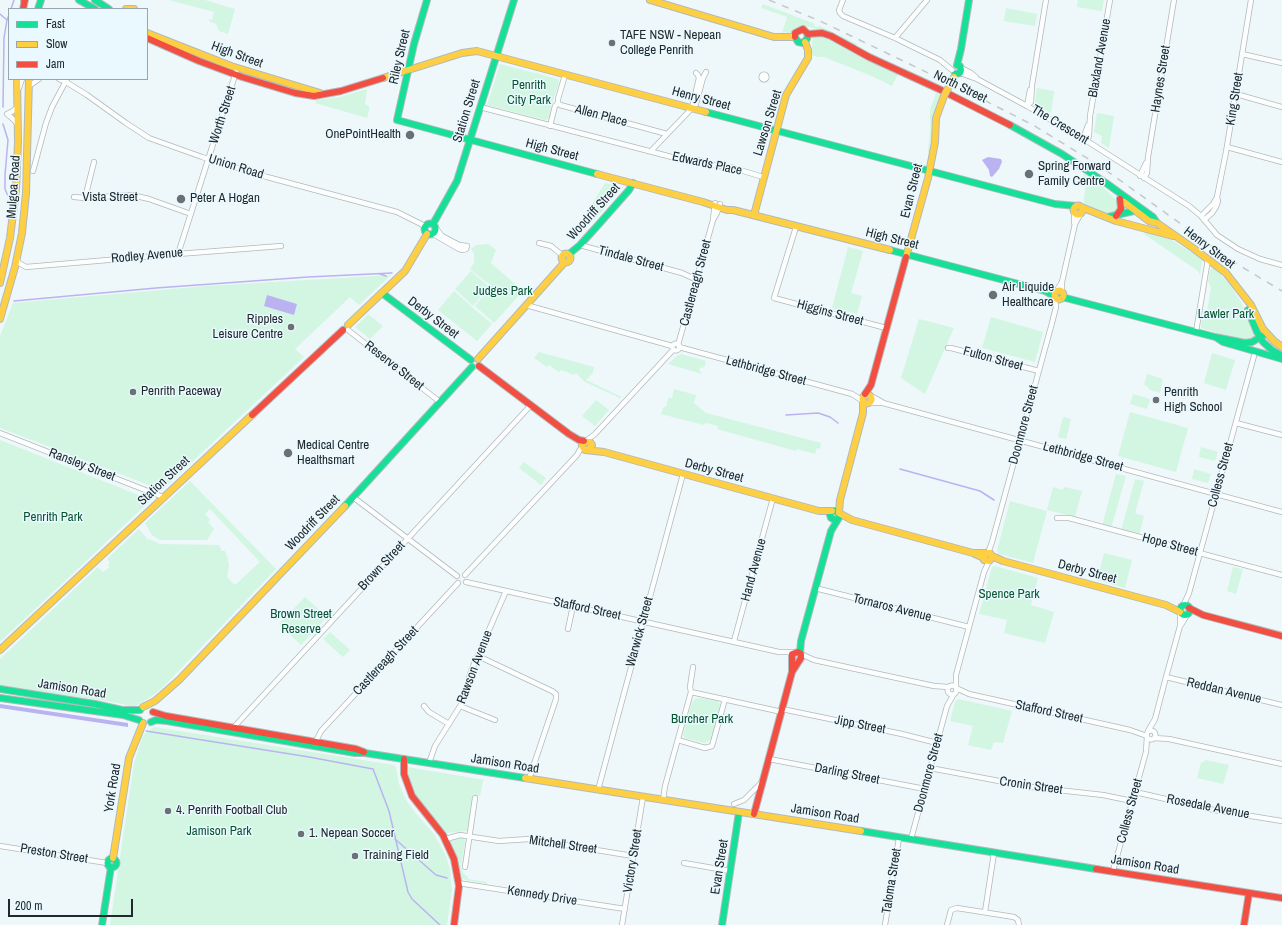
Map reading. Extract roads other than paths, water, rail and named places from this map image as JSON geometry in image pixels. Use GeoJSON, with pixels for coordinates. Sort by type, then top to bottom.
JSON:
{"type":"FeatureCollection","features":[{"type":"Feature","properties":{"kind":"main road"},"geometry":{"type":"LineString","coordinates":[[79,0],[93,8]]}},
{"type":"Feature","properties":{"kind":"main road"},"geometry":{"type":"LineString","coordinates":[[95,0],[107,8]]}},
{"type":"Feature","properties":{"kind":"main road","name":"Riley Street"},"geometry":{"type":"LineString","coordinates":[[397,120],[414,44],[426,0]]}},
{"type":"Feature","properties":{"kind":"main road","name":"Station Street"},"geometry":{"type":"LineString","coordinates":[[434,226],[455,185],[514,0]]}},
{"type":"Feature","properties":{"kind":"main road"},"geometry":{"type":"LineString","coordinates":[[650,0],[770,36],[782,38],[795,37]]}},
{"type":"Feature","properties":{"kind":"main road","name":"Evan Street"},"geometry":{"type":"LineString","coordinates":[[867,398],[929,171],[935,142],[936,118],[944,96],[957,70],[970,0]]}},
{"type":"Feature","properties":{"kind":"main road"},"geometry":{"type":"LineString","coordinates":[[803,29],[808,34],[805,42],[798,42],[795,37],[795,33],[798,30],[803,29]]}},
{"type":"Feature","properties":{"kind":"main road","name":"High Street"},"geometry":{"type":"LineString","coordinates":[[148,33],[152,36],[237,71]]}},
{"type":"Feature","properties":{"kind":"main road","name":"North Street"},"geometry":{"type":"LineString","coordinates":[[808,34],[826,34],[1033,136],[1069,158],[1147,213]]}},
{"type":"Feature","properties":{"kind":"main road","name":"High Street"},"geometry":{"type":"LineString","coordinates":[[148,38],[199,61],[297,88],[321,94],[341,91]]}},
{"type":"Feature","properties":{"kind":"main road","name":"Lawson Street"},"geometry":{"type":"LineString","coordinates":[[754,215],[786,94],[808,58],[808,50],[805,42]]}},
{"type":"Feature","properties":{"kind":"main road","name":"Henry Street"},"geometry":{"type":"LineString","coordinates":[[341,91],[469,51],[477,52],[1078,211],[1105,216]]}},
{"type":"Feature","properties":{"kind":"main road","name":"Mulgoa Road"},"geometry":{"type":"LineString","coordinates":[[0,283],[7,257],[13,220],[18,159],[17,80]]}},
{"type":"Feature","properties":{"kind":"main road","name":"Mulgoa Road"},"geometry":{"type":"LineString","coordinates":[[0,319],[17,259],[22,233],[26,192],[30,80]]}},
{"type":"Feature","properties":{"kind":"main road","name":"High Street"},"geometry":{"type":"LineString","coordinates":[[397,120],[796,227],[907,254],[1059,294],[1215,337]]}},
{"type":"Feature","properties":{"kind":"main road","name":"North Street"},"geometry":{"type":"LineString","coordinates":[[1095,176],[1134,211]]}},
{"type":"Feature","properties":{"kind":"main road","name":"Woodriff Street"},"geometry":{"type":"LineString","coordinates":[[566,255],[580,245],[629,190],[633,183]]}},
{"type":"Feature","properties":{"kind":"main road"},"geometry":{"type":"LineString","coordinates":[[1116,216],[1121,209],[1120,199]]}},
{"type":"Feature","properties":{"kind":"main road"},"geometry":{"type":"LineString","coordinates":[[1105,216],[1116,216],[1134,211],[1147,213]]}},
{"type":"Feature","properties":{"kind":"main road","name":"Henry Street"},"geometry":{"type":"LineString","coordinates":[[1134,211],[1149,221],[1157,223],[1226,273],[1251,305],[1266,333]]}},
{"type":"Feature","properties":{"kind":"main road","name":"Henry Street"},"geometry":{"type":"LineString","coordinates":[[1147,213],[1153,217],[1157,223]]}},
{"type":"Feature","properties":{"kind":"main road"},"geometry":{"type":"LineString","coordinates":[[1105,216],[1176,236]]}},
{"type":"Feature","properties":{"kind":"main road"},"geometry":{"type":"LineString","coordinates":[[428,224],[434,226],[435,232],[430,234],[424,230],[425,226],[428,224]]}},
{"type":"Feature","properties":{"kind":"main road","name":"Station Street"},"geometry":{"type":"LineString","coordinates":[[0,650],[346,328],[409,266],[430,234]]}},
{"type":"Feature","properties":{"kind":"main road"},"geometry":{"type":"LineString","coordinates":[[478,359],[474,358],[471,360],[470,364],[475,366],[480,362],[478,359],[526,305],[564,263],[570,261],[571,257],[566,255]]}},
{"type":"Feature","properties":{"kind":"main road","name":"Derby Street"},"geometry":{"type":"LineString","coordinates":[[382,293],[471,360]]}},
{"type":"Feature","properties":{"kind":"main road","name":"Henry Street"},"geometry":{"type":"LineString","coordinates":[[1243,294],[1253,324],[1262,340]]}},
{"type":"Feature","properties":{"kind":"main road"},"geometry":{"type":"LineString","coordinates":[[1215,337],[1245,343],[1262,340],[1266,333],[1282,347]]}},
{"type":"Feature","properties":{"kind":"main road"},"geometry":{"type":"LineString","coordinates":[[1215,337],[1223,342],[1282,357]]}},
{"type":"Feature","properties":{"kind":"main road"},"geometry":{"type":"LineString","coordinates":[[1262,340],[1282,357]]}},
{"type":"Feature","properties":{"kind":"main road","name":"Woodriff Street"},"geometry":{"type":"LineString","coordinates":[[153,711],[167,692],[353,497],[475,366]]}},
{"type":"Feature","properties":{"kind":"main road","name":"Derby Street"},"geometry":{"type":"LineString","coordinates":[[475,366],[531,405],[569,434],[586,445],[604,452],[1282,636]]}},
{"type":"Feature","properties":{"kind":"main road"},"geometry":{"type":"LineString","coordinates":[[754,814],[867,398]]}},
{"type":"Feature","properties":{"kind":"main road","name":"Jamison Road"},"geometry":{"type":"LineString","coordinates":[[0,689],[95,704],[122,710],[141,709]]}},
{"type":"Feature","properties":{"kind":"main road","name":"Woodriff Street"},"geometry":{"type":"LineString","coordinates":[[141,709],[167,692]]}},
{"type":"Feature","properties":{"kind":"main road","name":"Jamison Road"},"geometry":{"type":"LineString","coordinates":[[0,698],[91,712],[124,715],[141,722]]}},
{"type":"Feature","properties":{"kind":"main road"},"geometry":{"type":"LineString","coordinates":[[149,708],[153,711],[154,718],[151,722],[141,722],[138,714],[141,709],[149,708]]}},
{"type":"Feature","properties":{"kind":"main road","name":"Jamison Road"},"geometry":{"type":"LineString","coordinates":[[153,711],[166,716],[316,741],[356,749],[365,753]]}},
{"type":"Feature","properties":{"kind":"main road","name":"Jamison Road"},"geometry":{"type":"LineString","coordinates":[[151,722],[156,720],[166,721],[355,753],[365,753],[404,759],[1282,898]]}},
{"type":"Feature","properties":{"kind":"main road","name":"York Road"},"geometry":{"type":"LineString","coordinates":[[102,925],[109,865],[115,867],[117,864],[116,860],[112,858],[129,758],[141,722]]}},
{"type":"Feature","properties":{"kind":"main road"},"geometry":{"type":"LineString","coordinates":[[404,759],[404,774],[412,796],[419,807],[436,824],[446,840],[454,859],[459,892],[454,925]]}},
{"type":"Feature","properties":{"kind":"main road","name":"Evan Street"},"geometry":{"type":"LineString","coordinates":[[722,925],[739,812]]}},
{"type":"Feature","properties":{"kind":"main road"},"geometry":{"type":"LineString","coordinates":[[1244,925],[1249,893]]}},
{"type":"Feature","properties":{"kind":"street","name":"The Crescent"},"geometry":{"type":"LineString","coordinates":[[843,0],[839,10],[843,16],[895,38],[940,60],[1027,106],[1085,140],[1188,206],[1201,216],[1217,235],[1238,249],[1260,259],[1282,265]]}},
{"type":"Feature","properties":{"kind":"street"},"geometry":{"type":"LineString","coordinates":[[895,38],[927,0]]}},
{"type":"Feature","properties":{"kind":"street"},"geometry":{"type":"LineString","coordinates":[[1027,106],[1027,100],[1032,85],[1046,0]]}},
{"type":"Feature","properties":{"kind":"street","name":"Blaxland Avenue"},"geometry":{"type":"LineString","coordinates":[[1085,140],[1110,0]]}},
{"type":"Feature","properties":{"kind":"street","name":"Haynes Street"},"geometry":{"type":"LineString","coordinates":[[1142,177],[1148,157],[1174,0]]}},
{"type":"Feature","properties":{"kind":"street","name":"King Street"},"geometry":{"type":"LineString","coordinates":[[1204,220],[1216,207],[1218,201],[1217,197],[1236,94],[1251,0]]}},
{"type":"Feature","properties":{"kind":"street"},"geometry":{"type":"LineString","coordinates":[[1242,54],[1282,63]]}},
{"type":"Feature","properties":{"kind":"street","name":"Worth Street"},"geometry":{"type":"LineString","coordinates":[[178,254],[237,71]]}},
{"type":"Feature","properties":{"kind":"street"},"geometry":{"type":"LineString","coordinates":[[651,151],[696,104],[706,72]]}},
{"type":"Feature","properties":{"kind":"street"},"geometry":{"type":"LineString","coordinates":[[692,108],[699,78],[696,73]]}},
{"type":"Feature","properties":{"kind":"street"},"geometry":{"type":"LineString","coordinates":[[558,103],[564,75]]}},
{"type":"Feature","properties":{"kind":"street"},"geometry":{"type":"LineString","coordinates":[[18,92],[22,80]]}},
{"type":"Feature","properties":{"kind":"street"},"geometry":{"type":"LineString","coordinates":[[29,86],[38,80]]}},
{"type":"Feature","properties":{"kind":"street"},"geometry":{"type":"LineString","coordinates":[[33,171],[46,123],[52,107],[66,80]]}},
{"type":"Feature","properties":{"kind":"street","name":"Union Road"},"geometry":{"type":"LineString","coordinates":[[66,80],[149,138],[208,159],[297,186],[397,212],[425,226]]}},
{"type":"Feature","properties":{"kind":"street"},"geometry":{"type":"LineString","coordinates":[[1236,94],[1282,107]]}},
{"type":"Feature","properties":{"kind":"street","name":"Allen Place"},"geometry":{"type":"LineString","coordinates":[[550,126],[555,106],[558,103],[560,105],[668,134]]}},
{"type":"Feature","properties":{"kind":"street"},"geometry":{"type":"LineString","coordinates":[[18,105],[13,112],[7,114],[14,120],[18,128]]}},
{"type":"Feature","properties":{"kind":"street","name":"Allen Place"},"geometry":{"type":"LineString","coordinates":[[480,107],[651,151]]}},
{"type":"Feature","properties":{"kind":"street"},"geometry":{"type":"LineString","coordinates":[[1227,146],[1282,162]]}},
{"type":"Feature","properties":{"kind":"street","name":"Edwards Place"},"geometry":{"type":"LineString","coordinates":[[651,151],[687,161],[698,160],[718,166],[730,167],[764,177]]}},
{"type":"Feature","properties":{"kind":"street"},"geometry":{"type":"LineString","coordinates":[[85,198],[94,162]]}},
{"type":"Feature","properties":{"kind":"street","name":"Vista Street"},"geometry":{"type":"LineString","coordinates":[[74,197],[85,198],[132,195],[149,199],[191,214]]}},
{"type":"Feature","properties":{"kind":"street","name":"King Street"},"geometry":{"type":"LineString","coordinates":[[1201,216],[1213,204],[1217,197]]}},
{"type":"Feature","properties":{"kind":"street","name":"Castlereagh Street"},"geometry":{"type":"LineString","coordinates":[[679,346],[717,205]]}},
{"type":"Feature","properties":{"kind":"street"},"geometry":{"type":"LineString","coordinates":[[1059,294],[1078,211]]}},
{"type":"Feature","properties":{"kind":"street"},"geometry":{"type":"LineString","coordinates":[[430,234],[459,249],[466,249],[467,246],[459,245],[442,236],[434,226]]}},
{"type":"Feature","properties":{"kind":"street","name":"Higgins Street"},"geometry":{"type":"LineString","coordinates":[[796,227],[775,296],[886,328]]}},
{"type":"Feature","properties":{"kind":"street"},"geometry":{"type":"LineString","coordinates":[[539,243],[551,246],[566,255]]}},
{"type":"Feature","properties":{"kind":"street","name":"Tindale Street"},"geometry":{"type":"LineString","coordinates":[[580,245],[682,273],[697,280]]}},
{"type":"Feature","properties":{"kind":"street","name":"Rodley Avenue"},"geometry":{"type":"LineString","coordinates":[[17,259],[19,263],[26,267],[281,246]]}},
{"type":"Feature","properties":{"kind":"street"},"geometry":{"type":"LineString","coordinates":[[1196,332],[1208,259]]}},
{"type":"Feature","properties":{"kind":"street","name":"Tindale Street"},"geometry":{"type":"LineString","coordinates":[[682,273],[699,274]]}},
{"type":"Feature","properties":{"kind":"street","name":"Doonmore Street"},"geometry":{"type":"LineString","coordinates":[[956,688],[956,675],[1059,294]]}},
{"type":"Feature","properties":{"kind":"street"},"geometry":{"type":"LineString","coordinates":[[526,305],[673,348]]}},
{"type":"Feature","properties":{"kind":"street","name":"Reserve Street"},"geometry":{"type":"LineString","coordinates":[[346,328],[440,402]]}},
{"type":"Feature","properties":{"kind":"street"},"geometry":{"type":"LineString","coordinates":[[457,576],[461,574],[465,575],[577,455],[673,348],[675,343],[679,346]]}},
{"type":"Feature","properties":{"kind":"street","name":"Lethbridge Street"},"geometry":{"type":"LineString","coordinates":[[679,346],[1282,512]]}},
{"type":"Feature","properties":{"kind":"street","name":"Fulton Street"},"geometry":{"type":"LineString","coordinates":[[948,348],[1039,371]]}},
{"type":"Feature","properties":{"kind":"street","name":"Colless Street"},"geometry":{"type":"LineString","coordinates":[[1146,752],[1147,734],[1154,719],[1185,610],[1254,356]]}},
{"type":"Feature","properties":{"kind":"street","name":"Brown Street"},"geometry":{"type":"LineString","coordinates":[[234,727],[531,405]]}},
{"type":"Feature","properties":{"kind":"street"},"geometry":{"type":"LineString","coordinates":[[1236,423],[1282,436]]}},
{"type":"Feature","properties":{"kind":"street","name":"Ransley Street"},"geometry":{"type":"LineString","coordinates":[[0,434],[163,497]]}},
{"type":"Feature","properties":{"kind":"street","name":"Warwick Street"},"geometry":{"type":"LineString","coordinates":[[598,790],[683,474]]}},
{"type":"Feature","properties":{"kind":"street"},"geometry":{"type":"LineString","coordinates":[[353,497],[457,576],[458,583],[462,584],[466,582],[467,578],[465,575]]}},
{"type":"Feature","properties":{"kind":"street","name":"Hand Avenue"},"geometry":{"type":"LineString","coordinates":[[734,642],[773,498]]}},
{"type":"Feature","properties":{"kind":"street","name":"Hope Street"},"geometry":{"type":"LineString","coordinates":[[1057,518],[1068,518],[1282,575]]}},
{"type":"Feature","properties":{"kind":"street","name":"Stafford Street"},"geometry":{"type":"LineString","coordinates":[[466,582],[934,686],[949,686]]}},
{"type":"Feature","properties":{"kind":"street","name":"Castlereagh Street"},"geometry":{"type":"LineString","coordinates":[[316,741],[321,731],[458,583]]}},
{"type":"Feature","properties":{"kind":"street","name":"Tornaros Avenue"},"geometry":{"type":"LineString","coordinates":[[815,588],[969,627]]}},
{"type":"Feature","properties":{"kind":"street","name":"Rawson Avenue"},"geometry":{"type":"LineString","coordinates":[[429,763],[436,746],[460,706],[470,674],[506,591]]}},
{"type":"Feature","properties":{"kind":"street"},"geometry":{"type":"LineString","coordinates":[[568,629],[574,606]]}},
{"type":"Feature","properties":{"kind":"street"},"geometry":{"type":"LineString","coordinates":[[478,656],[556,694],[556,699],[529,779]]}},
{"type":"Feature","properties":{"kind":"street"},"geometry":{"type":"LineString","coordinates":[[663,800],[691,692],[690,687],[693,667]]}},
{"type":"Feature","properties":{"kind":"street","name":"Doonmore Street"},"geometry":{"type":"LineString","coordinates":[[949,686],[956,675]]}},
{"type":"Feature","properties":{"kind":"street","name":"Reddan Avenue"},"geometry":{"type":"LineString","coordinates":[[1166,677],[1282,705]]}},
{"type":"Feature","properties":{"kind":"street","name":"Stafford Street"},"geometry":{"type":"LineString","coordinates":[[934,686],[948,693]]}},
{"type":"Feature","properties":{"kind":"street"},"geometry":{"type":"LineString","coordinates":[[949,686],[956,688],[956,692],[954,694],[951,695],[948,693],[947,690],[949,686]]}},
{"type":"Feature","properties":{"kind":"street","name":"Stafford Street"},"geometry":{"type":"LineString","coordinates":[[956,688],[968,694]]}},
{"type":"Feature","properties":{"kind":"street","name":"Jipp Street"},"geometry":{"type":"LineString","coordinates":[[691,692],[725,700],[902,734],[938,743]]}},
{"type":"Feature","properties":{"kind":"street","name":"Doonmore Street"},"geometry":{"type":"LineString","coordinates":[[948,693],[948,706]]}},
{"type":"Feature","properties":{"kind":"street","name":"Doonmore Street"},"geometry":{"type":"LineString","coordinates":[[911,840],[948,706],[954,694]]}},
{"type":"Feature","properties":{"kind":"street","name":"Stafford Street"},"geometry":{"type":"LineString","coordinates":[[954,694],[968,694],[1147,734]]}},
{"type":"Feature","properties":{"kind":"street"},"geometry":{"type":"LineString","coordinates":[[678,740],[705,748],[712,746],[725,700]]}},
{"type":"Feature","properties":{"kind":"street"},"geometry":{"type":"LineString","coordinates":[[424,706],[429,712],[449,724]]}},
{"type":"Feature","properties":{"kind":"street"},"geometry":{"type":"LineString","coordinates":[[460,706],[495,720]]}},
{"type":"Feature","properties":{"kind":"street","name":"Colless Street"},"geometry":{"type":"LineString","coordinates":[[1113,871],[1146,752],[1154,735],[1154,719]]}},
{"type":"Feature","properties":{"kind":"street"},"geometry":{"type":"LineString","coordinates":[[1154,735],[1150,739],[1147,734],[1151,730],[1154,735],[1282,764]]}},
{"type":"Feature","properties":{"kind":"street","name":"Darling Street"},"geometry":{"type":"LineString","coordinates":[[769,759],[925,789]]}},
{"type":"Feature","properties":{"kind":"street","name":"Cronin Street"},"geometry":{"type":"LineString","coordinates":[[930,768],[1031,787],[1103,795],[1132,801]]}},
{"type":"Feature","properties":{"kind":"street"},"geometry":{"type":"LineString","coordinates":[[734,804],[739,803],[748,797],[762,782]]}},
{"type":"Feature","properties":{"kind":"street","name":"Rosedale Avenue"},"geometry":{"type":"LineString","coordinates":[[1135,792],[1214,810],[1282,821]]}},
{"type":"Feature","properties":{"kind":"street","name":"Victory Street"},"geometry":{"type":"LineString","coordinates":[[622,925],[643,797]]}},
{"type":"Feature","properties":{"kind":"street"},"geometry":{"type":"LineString","coordinates":[[748,797],[757,802]]}},
{"type":"Feature","properties":{"kind":"street"},"geometry":{"type":"LineString","coordinates":[[465,867],[475,798]]}},
{"type":"Feature","properties":{"kind":"street","name":"Mitchell Street"},"geometry":{"type":"LineString","coordinates":[[446,840],[457,836],[469,836],[499,841],[528,840],[633,856]]}},
{"type":"Feature","properties":{"kind":"street","name":"Taloma Street"},"geometry":{"type":"LineString","coordinates":[[885,925],[899,838]]}},
{"type":"Feature","properties":{"kind":"street","name":"Preston Street"},"geometry":{"type":"LineString","coordinates":[[0,846],[109,865]]}},
{"type":"Feature","properties":{"kind":"street"},"geometry":{"type":"LineString","coordinates":[[985,912],[994,853]]}},
{"type":"Feature","properties":{"kind":"street"},"geometry":{"type":"LineString","coordinates":[[684,863],[730,871]]}},
{"type":"Feature","properties":{"kind":"street","name":"Kennedy Drive"},"geometry":{"type":"LineString","coordinates":[[458,882],[625,909]]}},
{"type":"Feature","properties":{"kind":"street"},"geometry":{"type":"LineString","coordinates":[[945,906],[951,910]]}},
{"type":"Feature","properties":{"kind":"street"},"geometry":{"type":"LineString","coordinates":[[951,910],[957,908],[1014,917],[1018,923],[1025,918]]}},
{"type":"Feature","properties":{"kind":"street"},"geometry":{"type":"LineString","coordinates":[[947,925],[951,910]]}},
{"type":"Feature","properties":{"kind":"waterway"},"geometry":{"type":"LineString","coordinates":[[11,8],[14,0]]}},
{"type":"Feature","properties":{"kind":"waterway"},"geometry":{"type":"LineString","coordinates":[[0,14],[7,20],[4,38],[3,107]]}},
{"type":"Feature","properties":{"kind":"waterway"},"geometry":{"type":"LineString","coordinates":[[3,124],[8,140],[5,175],[5,189],[8,196]]}},
{"type":"Feature","properties":{"kind":"waterway"},"geometry":{"type":"LineString","coordinates":[[14,301],[156,288],[308,277],[392,273]]}},
{"type":"Feature","properties":{"kind":"waterway"},"geometry":{"type":"LineString","coordinates":[[380,274],[386,276]]}},
{"type":"Feature","properties":{"kind":"waterway"},"geometry":{"type":"LineString","coordinates":[[786,415],[818,413],[830,417],[838,423]]}},
{"type":"Feature","properties":{"kind":"waterway"},"geometry":{"type":"LineString","coordinates":[[900,469],[980,491],[994,500]]}},
{"type":"Feature","properties":{"kind":"waterway"},"geometry":{"type":"LineString","coordinates":[[146,731],[309,757],[373,769],[389,811],[408,892],[412,899],[440,925]]}},
{"type":"Feature","properties":{"kind":"waterway"},"geometry":{"type":"LineString","coordinates":[[395,839],[436,875],[447,878]]}},
{"type":"Feature","properties":{"kind":"railway"},"geometry":{"type":"LineString","coordinates":[[769,0],[820,21],[1033,125],[1100,166],[1237,264],[1282,291]]}},
{"type":"Feature","properties":{"kind":"place","name":"TAFE NSW - Nepean College Penrith"},"geometry":{"type":"Point","coordinates":[612,43]}},
{"type":"Feature","properties":{"kind":"place","name":"OnePointHealth"},"geometry":{"type":"Point","coordinates":[410,135]}},
{"type":"Feature","properties":{"kind":"place","name":"Spring Forward Family Centre"},"geometry":{"type":"Point","coordinates":[1029,174]}},
{"type":"Feature","properties":{"kind":"place","name":"Peter A Hogan"},"geometry":{"type":"Point","coordinates":[181,199]}},
{"type":"Feature","properties":{"kind":"place","name":"Air Liquide Healthcare"},"geometry":{"type":"Point","coordinates":[993,295]}},
{"type":"Feature","properties":{"kind":"place","name":"Ripples Leisure Centre"},"geometry":{"type":"Point","coordinates":[291,327]}},
{"type":"Feature","properties":{"kind":"place","name":"Penrith Paceway"},"geometry":{"type":"Point","coordinates":[133,392]}},
{"type":"Feature","properties":{"kind":"place","name":"Penrith High School"},"geometry":{"type":"Point","coordinates":[1156,400]}},
{"type":"Feature","properties":{"kind":"place","name":"Medical Centre Healthsmart"},"geometry":{"type":"Point","coordinates":[288,453]}},
{"type":"Feature","properties":{"kind":"place","name":"4. Penrith Football Club"},"geometry":{"type":"Point","coordinates":[168,811]}},
{"type":"Feature","properties":{"kind":"place","name":"1. Nepean Soccer"},"geometry":{"type":"Point","coordinates":[301,834]}},
{"type":"Feature","properties":{"kind":"place","name":"Training Field"},"geometry":{"type":"Point","coordinates":[355,856]}},
{"type":"Feature","properties":{"kind":"park label","name":"Penrith City Park"},"geometry":{"type":"Point","coordinates":[529,94]}},
{"type":"Feature","properties":{"kind":"park label","name":"Judges Park"},"geometry":{"type":"Point","coordinates":[503,292]}},
{"type":"Feature","properties":{"kind":"park label","name":"Lawler Park"},"geometry":{"type":"Point","coordinates":[1226,315]}},
{"type":"Feature","properties":{"kind":"park label","name":"Penrith Park"},"geometry":{"type":"Point","coordinates":[53,518]}},
{"type":"Feature","properties":{"kind":"park label","name":"Spence Park"},"geometry":{"type":"Point","coordinates":[1009,595]}},
{"type":"Feature","properties":{"kind":"park label","name":"Brown Street Reserve"},"geometry":{"type":"Point","coordinates":[301,622]}},
{"type":"Feature","properties":{"kind":"park label","name":"Burcher Park"},"geometry":{"type":"Point","coordinates":[702,720]}},
{"type":"Feature","properties":{"kind":"park label","name":"Jamison Park"},"geometry":{"type":"Point","coordinates":[219,832]}}]}
